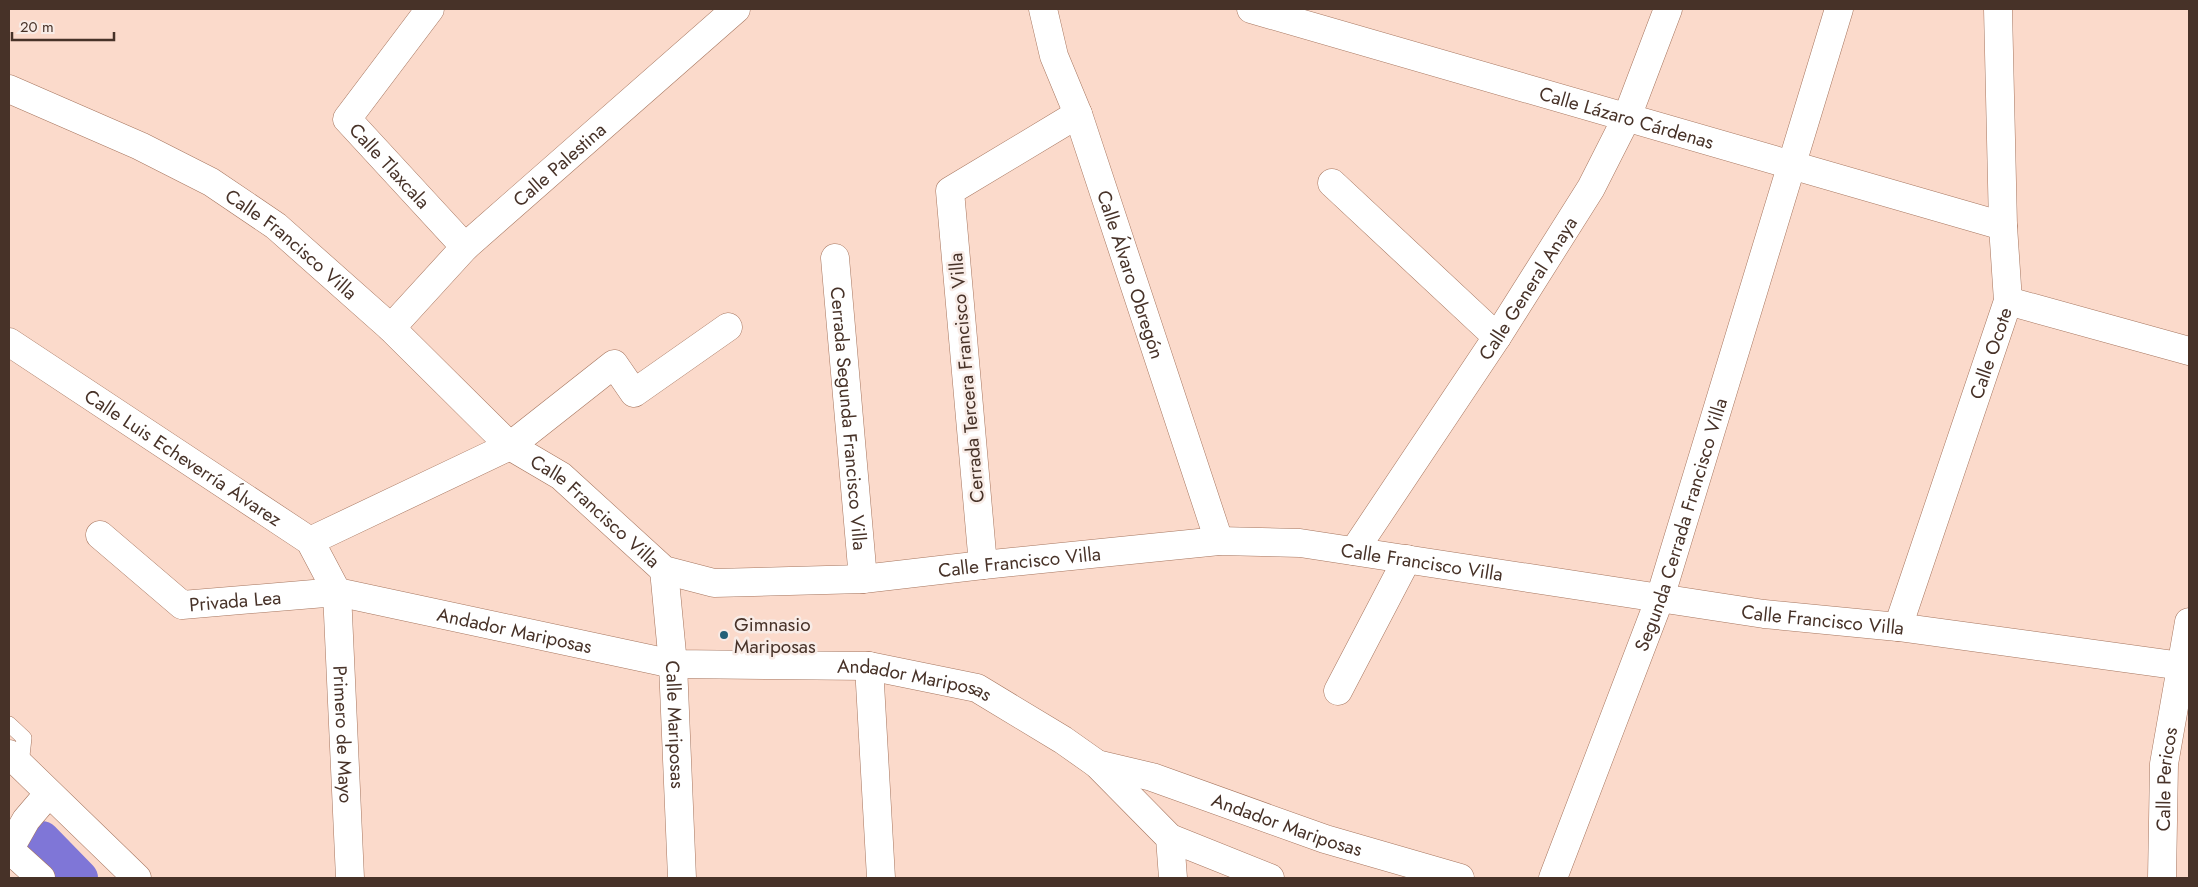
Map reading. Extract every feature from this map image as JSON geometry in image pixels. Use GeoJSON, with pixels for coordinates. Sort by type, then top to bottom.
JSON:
{"type":"FeatureCollection","features":[{"type":"Feature","properties":{"kind":"street","name":"Calle Tlaxcala"},"geometry":{"type":"LineString","coordinates":[[430,9],[347,119],[465,247]]}},
{"type":"Feature","properties":{"kind":"street","name":"Calle Palestina"},"geometry":{"type":"LineString","coordinates":[[391,328],[465,247],[736,9]]}},
{"type":"Feature","properties":{"kind":"street","name":"Calle Álvaro Obregón"},"geometry":{"type":"LineString","coordinates":[[1043,9],[1054,56],[1078,114],[1220,541]]}},
{"type":"Feature","properties":{"kind":"street","name":"Calle Lázaro Cárdenas"},"geometry":{"type":"LineString","coordinates":[[1251,9],[2002,226]]}},
{"type":"Feature","properties":{"kind":"street","name":"Calle General Anaya"},"geometry":{"type":"LineString","coordinates":[[1354,551],[1497,337],[1591,188],[1627,117],[1668,9]]}},
{"type":"Feature","properties":{"kind":"street"},"geometry":{"type":"LineString","coordinates":[[1792,164],[1839,9]]}},
{"type":"Feature","properties":{"kind":"street","name":"Calle Ocote"},"geometry":{"type":"LineString","coordinates":[[1898,627],[2008,301],[2002,226],[1998,9]]}},
{"type":"Feature","properties":{"kind":"street","name":"Calle Francisco Villa"},"geometry":{"type":"LineString","coordinates":[[9,89],[140,146],[212,182],[276,226],[391,328],[510,446],[561,476],[664,570],[714,583],[863,579],[1220,541],[1300,543],[1764,614],[1898,627],[2185,666]]}},
{"type":"Feature","properties":{"kind":"street","name":"Cerrada Tercera Francisco Villa"},"geometry":{"type":"LineString","coordinates":[[983,565],[950,191],[1078,114]]}},
{"type":"Feature","properties":{"kind":"street","name":"Segunda Cerrada Francisco Villa"},"geometry":{"type":"LineString","coordinates":[[1553,878],[1660,598],[1792,164]]}},
{"type":"Feature","properties":{"kind":"street"},"geometry":{"type":"LineString","coordinates":[[1332,183],[1497,337]]}},
{"type":"Feature","properties":{"kind":"street","name":"Cerrada Segunda Francisco Villa"},"geometry":{"type":"LineString","coordinates":[[835,258],[863,579]]}},
{"type":"Feature","properties":{"kind":"street"},"geometry":{"type":"LineString","coordinates":[[2008,301],[2189,351]]}},
{"type":"Feature","properties":{"kind":"street"},"geometry":{"type":"LineString","coordinates":[[310,542],[510,446],[614,364],[634,393],[728,327]]}},
{"type":"Feature","properties":{"kind":"street","name":"Calle Luis Echeverría Álvarez"},"geometry":{"type":"LineString","coordinates":[[9,342],[212,474],[310,542],[336,592]]}},
{"type":"Feature","properties":{"kind":"street","name":"Privada Lea"},"geometry":{"type":"LineString","coordinates":[[100,535],[182,605],[336,592]]}},
{"type":"Feature","properties":{"kind":"street"},"geometry":{"type":"LineString","coordinates":[[1338,691],[1407,559]]}},
{"type":"Feature","properties":{"kind":"street","name":"Calle Mariposas"},"geometry":{"type":"LineString","coordinates":[[664,570],[673,664],[682,878]]}},
{"type":"Feature","properties":{"kind":"street","name":"Andador Mariposas"},"geometry":{"type":"LineString","coordinates":[[336,592],[673,664],[869,666],[977,688],[1063,740],[1097,764],[1152,777],[1325,839],[1460,878]]}},
{"type":"Feature","properties":{"kind":"street","name":"Primero de Mayo"},"geometry":{"type":"LineString","coordinates":[[336,592],[350,878]]}},
{"type":"Feature","properties":{"kind":"street","name":"Calle Pericos"},"geometry":{"type":"LineString","coordinates":[[2162,878],[2164,764],[2185,666],[2189,622]]}},
{"type":"Feature","properties":{"kind":"street"},"geometry":{"type":"LineString","coordinates":[[869,666],[881,878]]}},
{"type":"Feature","properties":{"kind":"street"},"geometry":{"type":"LineString","coordinates":[[15,760],[137,878]]}},
{"type":"Feature","properties":{"kind":"street"},"geometry":{"type":"LineString","coordinates":[[1097,764],[1170,838],[1270,878]]}},
{"type":"Feature","properties":{"kind":"street"},"geometry":{"type":"LineString","coordinates":[[41,878],[9,850],[26,820],[49,794]]}},
{"type":"Feature","properties":{"kind":"street"},"geometry":{"type":"LineString","coordinates":[[1170,838],[1173,878]]}},
{"type":"Feature","properties":{"kind":"lane"},"geometry":{"type":"LineString","coordinates":[[9,724],[24,738],[15,760]]}},
{"type":"Feature","properties":{"kind":"waterway"},"geometry":{"type":"LineString","coordinates":[[42,839],[80,878]]}},
{"type":"Feature","properties":{"kind":"place","name":"Gimnasio Mariposas"},"geometry":{"type":"Point","coordinates":[724,635]}}]}
